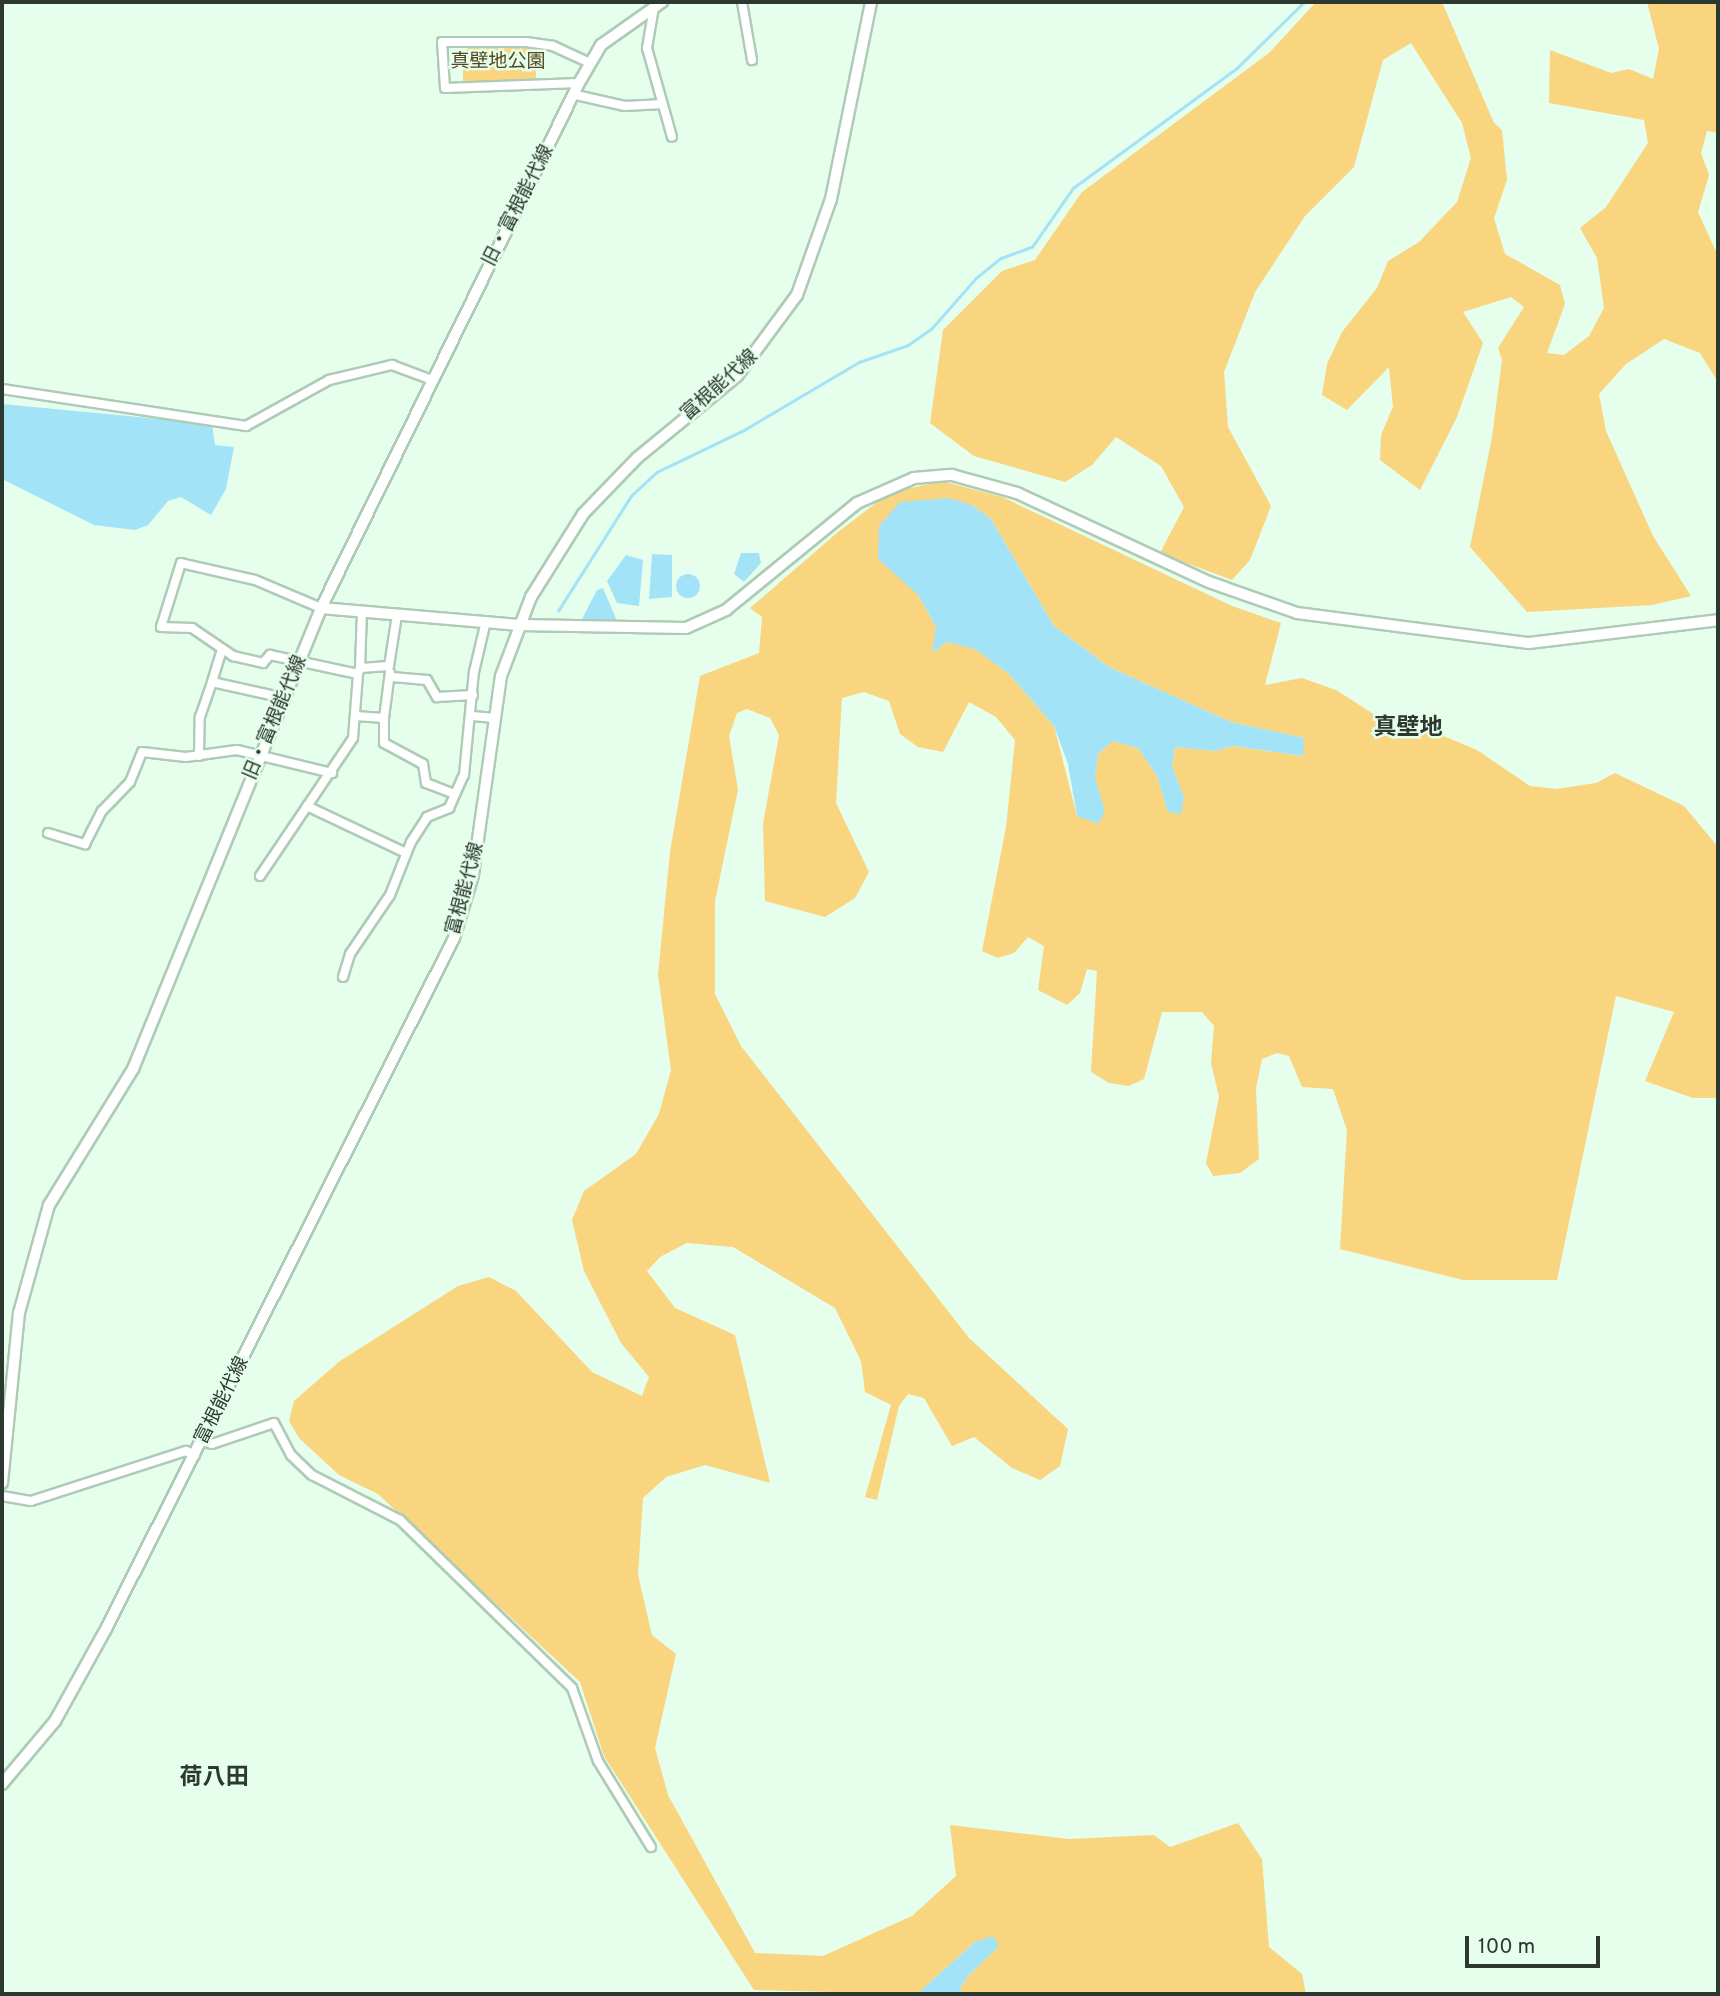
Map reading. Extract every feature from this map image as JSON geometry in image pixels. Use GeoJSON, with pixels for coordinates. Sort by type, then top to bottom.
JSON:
{"type":"FeatureCollection","features":[{"type":"Feature","properties":{"kind":"main road","name":"富根能代線"},"geometry":{"type":"LineString","coordinates":[[2,1784],[55,1721],[195,1455],[454,938],[473,875],[501,676],[519,625],[554,555],[583,514],[637,458],[737,376],[797,295],[831,199],[872,2]]}},
{"type":"Feature","properties":{"kind":"street"},"geometry":{"type":"LineString","coordinates":[[742,2],[752,60]]}},
{"type":"Feature","properties":{"kind":"street"},"geometry":{"type":"LineString","coordinates":[[658,4],[647,48],[659,104],[672,137]]}},
{"type":"Feature","properties":{"kind":"street","name":"旧・富根能代線"},"geometry":{"type":"LineString","coordinates":[[2,1483],[19,1313],[41,1227],[82,1148],[133,1069],[321,608],[576,95],[579,83],[590,63],[611,36],[658,4]]}},
{"type":"Feature","properties":{"kind":"street"},"geometry":{"type":"LineString","coordinates":[[579,83],[445,88],[442,42],[526,41],[553,46],[590,63]]}},
{"type":"Feature","properties":{"kind":"street"},"geometry":{"type":"LineString","coordinates":[[576,95],[625,106],[659,104]]}},
{"type":"Feature","properties":{"kind":"street"},"geometry":{"type":"LineString","coordinates":[[2,389],[246,426],[329,380],[391,365],[432,380]]}},
{"type":"Feature","properties":{"kind":"street"},"geometry":{"type":"LineString","coordinates":[[389,666],[359,671],[270,655],[263,663],[222,649],[192,628],[162,627],[181,563],[255,580],[321,608],[519,625],[686,628],[726,610],[857,503],[914,478],[952,475],[1017,493],[1209,582],[1297,613],[1530,643],[1718,620]]}},
{"type":"Feature","properties":{"kind":"street"},"geometry":{"type":"LineString","coordinates":[[260,876],[332,773],[353,738],[362,612]]}},
{"type":"Feature","properties":{"kind":"street"},"geometry":{"type":"LineString","coordinates":[[397,615],[389,666],[392,677],[384,718],[384,743],[423,764],[426,783],[455,794]]}},
{"type":"Feature","properties":{"kind":"street"},"geometry":{"type":"LineString","coordinates":[[343,977],[350,954],[390,895],[406,853],[427,817],[449,808],[455,794],[472,716],[486,621]]}},
{"type":"Feature","properties":{"kind":"street"},"geometry":{"type":"LineString","coordinates":[[199,756],[200,717],[222,649]]}},
{"type":"Feature","properties":{"kind":"street"},"geometry":{"type":"LineString","coordinates":[[392,677],[427,680],[437,698],[473,695]]}},
{"type":"Feature","properties":{"kind":"street"},"geometry":{"type":"LineString","coordinates":[[212,681],[284,698]]}},
{"type":"Feature","properties":{"kind":"street"},"geometry":{"type":"LineString","coordinates":[[355,716],[384,718]]}},
{"type":"Feature","properties":{"kind":"street"},"geometry":{"type":"LineString","coordinates":[[472,716],[495,718]]}},
{"type":"Feature","properties":{"kind":"street"},"geometry":{"type":"LineString","coordinates":[[48,833],[85,844],[102,811],[130,782],[142,752],[199,756],[261,753],[332,773]]}},
{"type":"Feature","properties":{"kind":"street"},"geometry":{"type":"LineString","coordinates":[[307,806],[406,853]]}},
{"type":"Feature","properties":{"kind":"street"},"geometry":{"type":"LineString","coordinates":[[202,1441],[212,1444],[274,1423],[291,1455],[312,1475],[400,1520],[572,1688],[598,1761],[651,1847]]}},
{"type":"Feature","properties":{"kind":"street"},"geometry":{"type":"LineString","coordinates":[[2,1496],[32,1502],[186,1451],[195,1455]]}},
{"type":"Feature","properties":{"kind":"green space"},"geometry":{"type":"Polygon","coordinates":[[[1316,2],[1442,2],[1494,123],[1502,130],[1507,180],[1494,218],[1505,254],[1560,285],[1565,304],[1547,353],[1564,355],[1589,336],[1604,308],[1597,258],[1580,228],[1606,207],[1648,143],[1644,120],[1549,103],[1550,50],[1611,73],[1629,69],[1653,79],[1659,49],[1647,2],[1718,2],[1718,133],[1707,131],[1701,153],[1709,175],[1698,212],[1718,256],[1718,382],[1700,353],[1664,339],[1626,364],[1599,394],[1606,431],[1653,536],[1691,596],[1652,605],[1527,612],[1470,547],[1492,437],[1502,360],[1498,348],[1524,307],[1511,297],[1463,312],[1483,343],[1457,417],[1420,490],[1380,460],[1381,435],[1393,407],[1389,367],[1347,410],[1322,395],[1327,364],[1342,332],[1377,288],[1388,261],[1419,242],[1457,202],[1471,158],[1462,123],[1411,43],[1383,60],[1354,167],[1305,216],[1255,292],[1224,372],[1228,427],[1271,506],[1250,560],[1232,580],[1160,553],[1184,507],[1161,466],[1116,437],[1092,465],[1065,482],[974,456],[930,423],[943,330],[1002,271],[1035,260],[1082,192],[1269,53],[1316,2]]]}},
{"type":"Feature","properties":{"kind":"green space","name":"真壁地公園"},"geometry":{"type":"Polygon","coordinates":[[[476,42],[536,48],[536,83],[463,83],[463,52],[476,42]]]}},
{"type":"Feature","properties":{"kind":"green space"},"geometry":{"type":"Polygon","coordinates":[[[942,481],[1002,497],[1232,606],[1281,623],[1265,685],[1302,678],[1336,690],[1386,722],[1441,735],[1477,750],[1530,786],[1556,789],[1596,783],[1615,773],[1684,806],[1718,847],[1718,1098],[1693,1098],[1645,1081],[1674,1012],[1616,996],[1557,1280],[1463,1280],[1340,1249],[1347,1130],[1333,1089],[1302,1087],[1289,1056],[1277,1053],[1262,1059],[1256,1088],[1259,1159],[1240,1173],[1213,1176],[1206,1163],[1219,1097],[1211,1063],[1214,1026],[1202,1012],[1162,1012],[1144,1079],[1129,1086],[1109,1083],[1091,1072],[1097,971],[1087,969],[1080,993],[1067,1005],[1038,990],[1044,946],[1028,937],[1014,953],[998,958],[982,951],[1006,827],[1015,740],[996,717],[969,702],[943,752],[918,747],[900,734],[889,701],[864,692],[842,698],[836,803],[869,872],[855,898],[825,917],[765,901],[763,824],[779,735],[770,718],[747,709],[737,713],[729,736],[738,790],[715,901],[715,994],[741,1046],[969,1338],[1068,1429],[1060,1466],[1040,1480],[1012,1468],[974,1437],[952,1446],[924,1398],[908,1394],[899,1406],[877,1500],[865,1497],[891,1405],[865,1392],[861,1361],[835,1308],[733,1247],[687,1243],[660,1257],[647,1271],[675,1308],[735,1335],[770,1483],[705,1465],[666,1477],[643,1498],[638,1575],[652,1635],[676,1654],[655,1748],[668,1795],[755,1953],[823,1956],[912,1916],[956,1876],[950,1825],[1069,1839],[1154,1835],[1170,1847],[1238,1823],[1262,1859],[1269,1947],[1302,1974],[1306,1994],[963,1994],[960,1988],[968,1976],[999,1946],[975,1942],[917,1994],[754,1990],[604,1756],[580,1682],[378,1494],[339,1475],[299,1438],[289,1421],[294,1401],[340,1361],[458,1286],[489,1277],[516,1291],[592,1372],[642,1396],[649,1377],[621,1343],[584,1271],[572,1220],[584,1191],[636,1154],[659,1114],[671,1070],[658,975],[670,852],[700,676],[759,653],[762,617],[750,608],[838,532],[889,493],[942,481]],[[972,505],[919,596],[936,627],[933,652],[947,642],[975,648],[1009,674],[1054,726],[1077,816],[1104,813],[1095,777],[1098,754],[1113,741],[1138,748],[1157,776],[1168,812],[1184,797],[1172,767],[1175,747],[1215,751],[1233,746],[1302,756],[1304,738],[1231,722],[1109,667],[1054,626],[991,519],[972,505]]]}},
{"type":"Feature","properties":{"kind":"water"},"geometry":{"type":"Polygon","coordinates":[[[2,404],[212,424],[215,445],[234,447],[226,489],[211,515],[181,497],[168,501],[148,525],[135,530],[94,525],[2,479],[2,404]]]}},
{"type":"Feature","properties":{"kind":"water"},"geometry":{"type":"Polygon","coordinates":[[[949,498],[972,505],[991,519],[1054,626],[1109,667],[1231,722],[1304,738],[1303,756],[1233,746],[1215,751],[1175,747],[1172,767],[1184,797],[1181,814],[1168,812],[1157,776],[1138,748],[1113,741],[1098,754],[1095,777],[1105,812],[1098,824],[1077,816],[1068,764],[1054,726],[1009,674],[975,649],[947,642],[932,653],[936,627],[919,596],[878,559],[879,526],[900,502],[949,498]]]}},
{"type":"Feature","properties":{"kind":"water"},"geometry":{"type":"Polygon","coordinates":[[[741,553],[759,553],[761,563],[744,582],[734,574],[741,553]]]}},
{"type":"Feature","properties":{"kind":"water"},"geometry":{"type":"Polygon","coordinates":[[[652,554],[672,555],[672,597],[649,599],[652,554]]]}},
{"type":"Feature","properties":{"kind":"water"},"geometry":{"type":"Polygon","coordinates":[[[626,555],[643,560],[639,606],[617,603],[607,581],[626,555]]]}},
{"type":"Feature","properties":{"kind":"water"},"geometry":{"type":"Polygon","coordinates":[[[688,574],[699,581],[700,586],[693,597],[688,598],[677,591],[676,586],[683,575],[688,574]]]}},
{"type":"Feature","properties":{"kind":"water"},"geometry":{"type":"Polygon","coordinates":[[[603,588],[617,621],[580,623],[597,590],[603,588]]]}},
{"type":"Feature","properties":{"kind":"water"},"geometry":{"type":"Polygon","coordinates":[[[993,1936],[999,1946],[968,1976],[960,1988],[963,1994],[917,1994],[975,1942],[993,1936]]]}},
{"type":"Feature","properties":{"kind":"waterway"},"geometry":{"type":"LineString","coordinates":[[558,611],[631,496],[657,472],[744,430],[859,362],[908,345],[932,328],[976,278],[1001,258],[1032,247],[1073,188],[1237,68],[1304,2]]}},
{"type":"Feature","properties":{"kind":"district","name":"真壁地"},"geometry":{"type":"Point","coordinates":[1408,729]}},
{"type":"Feature","properties":{"kind":"district","name":"荷八田"},"geometry":{"type":"Point","coordinates":[214,1779]}}]}
